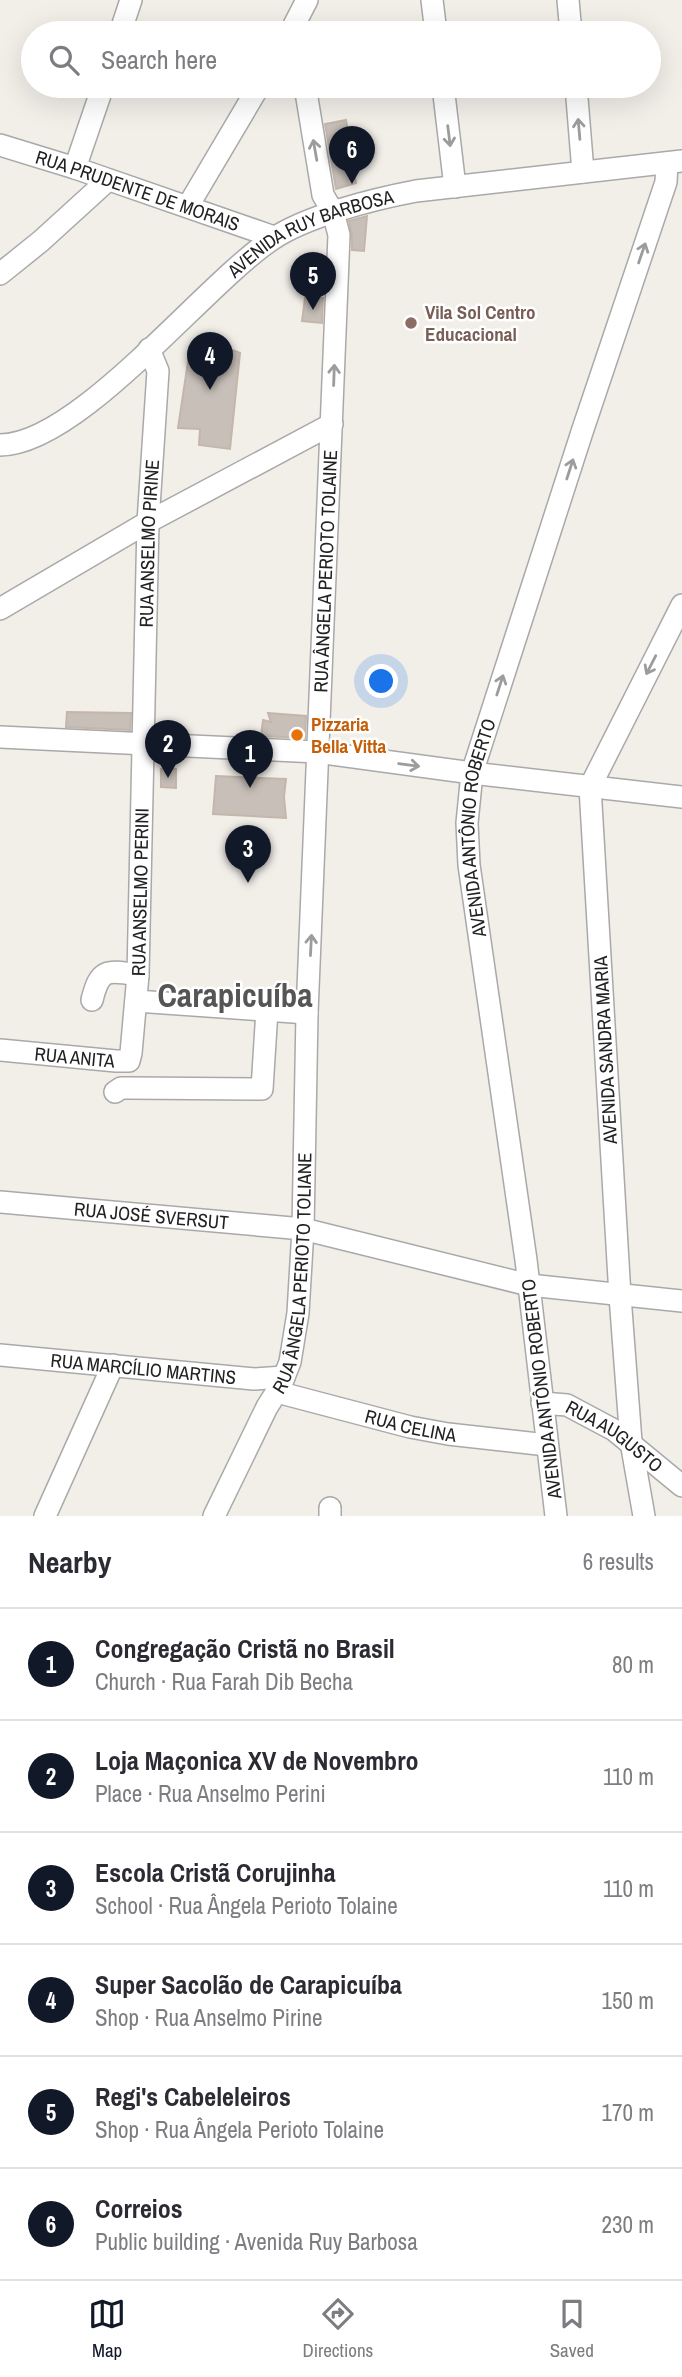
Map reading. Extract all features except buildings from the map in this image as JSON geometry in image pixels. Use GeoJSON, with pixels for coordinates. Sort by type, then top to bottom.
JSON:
{"type":"FeatureCollection","features":[{"type":"Feature","properties":{"kind":"street"},"geometry":{"type":"LineString","coordinates":[[124,21],[131,0]]}},
{"type":"Feature","properties":{"kind":"street"},"geometry":{"type":"LineString","coordinates":[[298,21],[307,0]]}},
{"type":"Feature","properties":{"kind":"street"},"geometry":{"type":"LineString","coordinates":[[432,0],[435,21]]}},
{"type":"Feature","properties":{"kind":"street"},"geometry":{"type":"LineString","coordinates":[[568,0],[570,21]]}},
{"type":"Feature","properties":{"kind":"street"},"geometry":{"type":"LineString","coordinates":[[75,168],[99,98]]}},
{"type":"Feature","properties":{"kind":"street"},"geometry":{"type":"LineString","coordinates":[[188,206],[252,98]]}},
{"type":"Feature","properties":{"kind":"street","name":"RUA ÂNGELA PERIOTO TOLAINE"},"geometry":{"type":"LineString","coordinates":[[306,98],[323,195],[333,212],[339,235],[307,1013]]}},
{"type":"Feature","properties":{"kind":"street"},"geometry":{"type":"LineString","coordinates":[[445,98],[456,187]]}},
{"type":"Feature","properties":{"kind":"street"},"geometry":{"type":"LineString","coordinates":[[577,98],[583,173]]}},
{"type":"Feature","properties":{"kind":"street","name":"RUA PRUDENTE DE MORAIS"},"geometry":{"type":"LineString","coordinates":[[0,145],[274,237]]}},
{"type":"Feature","properties":{"kind":"street","name":"AVENIDA RUY BARBOSA"},"geometry":{"type":"LineString","coordinates":[[0,445],[26,440],[52,429],[74,415],[228,274],[274,237],[333,212],[387,197],[674,162]]}},
{"type":"Feature","properties":{"kind":"street","name":"AVENIDA ANTÔNIO ROBERTO"},"geometry":{"type":"LineString","coordinates":[[556,1516],[529,1285],[469,865],[467,822],[472,773],[582,432],[674,162]]}},
{"type":"Feature","properties":{"kind":"street"},"geometry":{"type":"LineString","coordinates":[[0,274],[108,180]]}},
{"type":"Feature","properties":{"kind":"street","name":"RUA ANSELMO PIRINE"},"geometry":{"type":"LineString","coordinates":[[142,742],[148,522],[158,371],[149,348]]}},
{"type":"Feature","properties":{"kind":"street"},"geometry":{"type":"LineString","coordinates":[[0,609],[148,522],[332,424]]}},
{"type":"Feature","properties":{"kind":"street"},"geometry":{"type":"LineString","coordinates":[[590,787],[682,605]]}},
{"type":"Feature","properties":{"kind":"street"},"geometry":{"type":"LineString","coordinates":[[0,737],[317,752],[682,797]]}},
{"type":"Feature","properties":{"kind":"street","name":"RUA ANSELMO PERINI"},"geometry":{"type":"LineString","coordinates":[[136,1001],[142,742]]}},
{"type":"Feature","properties":{"kind":"street","name":"AVENIDA SANDRA MARIA"},"geometry":{"type":"LineString","coordinates":[[590,787],[620,1296],[631,1442],[643,1516]]}},
{"type":"Feature","properties":{"kind":"street"},"geometry":{"type":"LineString","coordinates":[[92,1000],[97,981],[102,975],[118,972],[138,975]]}},
{"type":"Feature","properties":{"kind":"street"},"geometry":{"type":"LineString","coordinates":[[136,1001],[307,1013]]}},
{"type":"Feature","properties":{"kind":"street","name":"RUA ANITA"},"geometry":{"type":"LineString","coordinates":[[0,1050],[130,1061],[136,1001]]}},
{"type":"Feature","properties":{"kind":"street"},"geometry":{"type":"LineString","coordinates":[[115,1092],[121,1088],[262,1089],[267,1010]]}},
{"type":"Feature","properties":{"kind":"street","name":"RUA ÂNGELA PERIOTO TOLIANE"},"geometry":{"type":"LineString","coordinates":[[214,1516],[280,1385],[294,1339],[303,1229],[307,1013]]}},
{"type":"Feature","properties":{"kind":"street","name":"RUA JOSÉ SVERSUT"},"geometry":{"type":"LineString","coordinates":[[0,1202],[303,1229],[529,1285],[682,1301]]}},
{"type":"Feature","properties":{"kind":"street","name":"RUA MARCÍLIO MARTINS"},"geometry":{"type":"LineString","coordinates":[[0,1355],[254,1379],[280,1385]]}},
{"type":"Feature","properties":{"kind":"street"},"geometry":{"type":"LineString","coordinates":[[45,1516],[113,1365]]}},
{"type":"Feature","properties":{"kind":"street","name":"RUA CELINA"},"geometry":{"type":"LineString","coordinates":[[280,1385],[410,1427],[547,1445]]}},
{"type":"Feature","properties":{"kind":"street","name":"RUA AUGUSTO"},"geometry":{"type":"LineString","coordinates":[[542,1403],[567,1405],[631,1442],[682,1486]]}},
{"type":"Feature","properties":{"kind":"place","name":"Correios"},"geometry":{"type":"Point","coordinates":[352,184]}},
{"type":"Feature","properties":{"kind":"place","name":"Regi's Cabeleleiros"},"geometry":{"type":"Point","coordinates":[313,310]}},
{"type":"Feature","properties":{"kind":"place","name":"Vila Sol Centro Educacional"},"geometry":{"type":"Point","coordinates":[411,323]}},
{"type":"Feature","properties":{"kind":"place","name":"Super Sacolão de Carapicuíba"},"geometry":{"type":"Point","coordinates":[210,390]}},
{"type":"Feature","properties":{"kind":"place","name":"Pizzaria Bella Vitta"},"geometry":{"type":"Point","coordinates":[297,735]}},
{"type":"Feature","properties":{"kind":"place","name":"Loja Maçonica XV de Novembro"},"geometry":{"type":"Point","coordinates":[168,778]}},
{"type":"Feature","properties":{"kind":"place","name":"Congregação Cristã no Brasil"},"geometry":{"type":"Point","coordinates":[250,788]}},
{"type":"Feature","properties":{"kind":"place","name":"Escola Cristã Corujinha"},"geometry":{"type":"Point","coordinates":[248,883]}},
{"type":"Feature","properties":{"kind":"district","name":"Carapicuíba"},"geometry":{"type":"Point","coordinates":[235,995]}}]}
